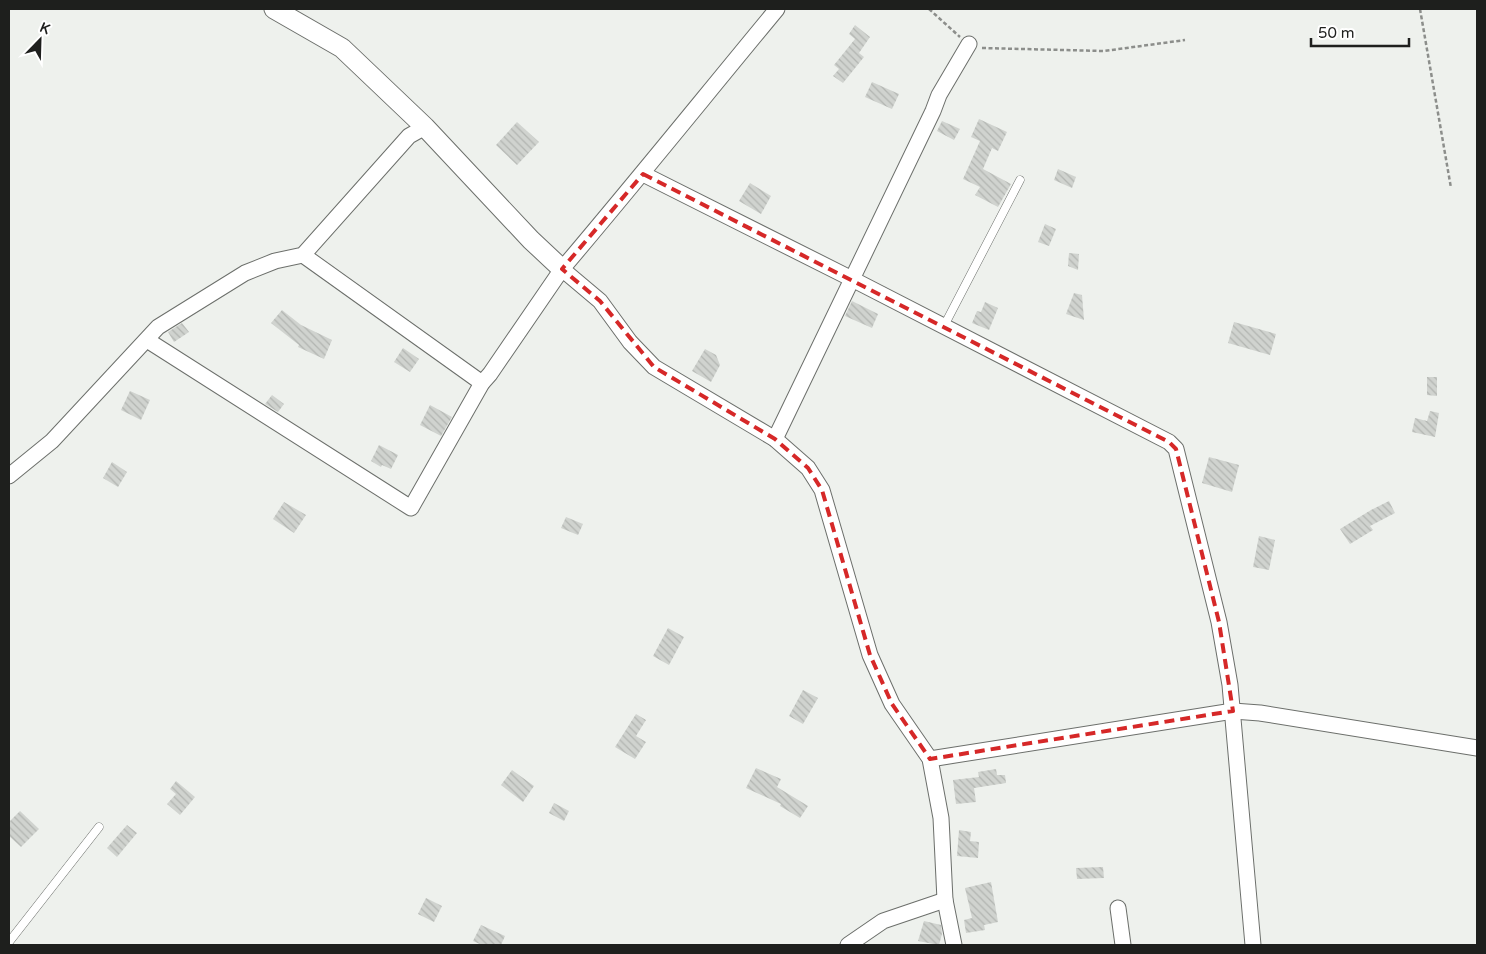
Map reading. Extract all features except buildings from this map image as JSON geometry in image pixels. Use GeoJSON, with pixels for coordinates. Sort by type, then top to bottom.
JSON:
{"type":"FeatureCollection","features":[{"type":"Feature","properties":{"kind":"street"},"geometry":{"type":"LineString","coordinates":[[274,9],[342,48],[425,127],[531,240],[562,269],[600,300],[630,342],[654,367],[775,439],[808,468],[822,490],[870,655],[892,704],[930,759],[941,818],[945,900],[954,945]]}},
{"type":"Feature","properties":{"kind":"street"},"geometry":{"type":"LineString","coordinates":[[147,340],[411,508],[482,383],[562,269],[643,174],[666,143],[777,9]]}},
{"type":"Feature","properties":{"kind":"street"},"geometry":{"type":"LineString","coordinates":[[775,439],[939,95],[969,44]]}},
{"type":"Feature","properties":{"kind":"street"},"geometry":{"type":"LineString","coordinates":[[9,476],[52,441],[158,327],[246,273],[275,261],[303,255],[409,136],[425,127]]}},
{"type":"Feature","properties":{"kind":"street"},"geometry":{"type":"LineString","coordinates":[[643,174],[1169,442],[1176,449],[1218,622],[1233,711],[1253,945]]}},
{"type":"Feature","properties":{"kind":"street"},"geometry":{"type":"LineString","coordinates":[[303,255],[482,383]]}},
{"type":"Feature","properties":{"kind":"street"},"geometry":{"type":"LineString","coordinates":[[930,759],[1233,711],[1260,713],[1477,748]]}},
{"type":"Feature","properties":{"kind":"street"},"geometry":{"type":"LineString","coordinates":[[848,945],[883,921],[945,900]]}},
{"type":"Feature","properties":{"kind":"street"},"geometry":{"type":"LineString","coordinates":[[1118,908],[1123,945]]}},
{"type":"Feature","properties":{"kind":"lane"},"geometry":{"type":"LineString","coordinates":[[944,326],[1020,180]]}},
{"type":"Feature","properties":{"kind":"lane"},"geometry":{"type":"LineString","coordinates":[[9,942],[99,827]]}},
{"type":"Feature","properties":{"kind":"path"},"geometry":{"type":"LineString","coordinates":[[929,9],[969,44],[979,48],[1104,51],[1185,40]]}},
{"type":"Feature","properties":{"kind":"path"},"geometry":{"type":"LineString","coordinates":[[1420,9],[1451,188]]}},
{"type":"Feature","properties":{"kind":"highlighted area"},"geometry":{"type":"Polygon","coordinates":[[[643,174],[1169,442],[1176,449],[1219,622],[1233,711],[930,759],[892,704],[870,655],[822,490],[808,468],[775,439],[654,367],[600,301],[562,269],[643,174]]]}}]}
